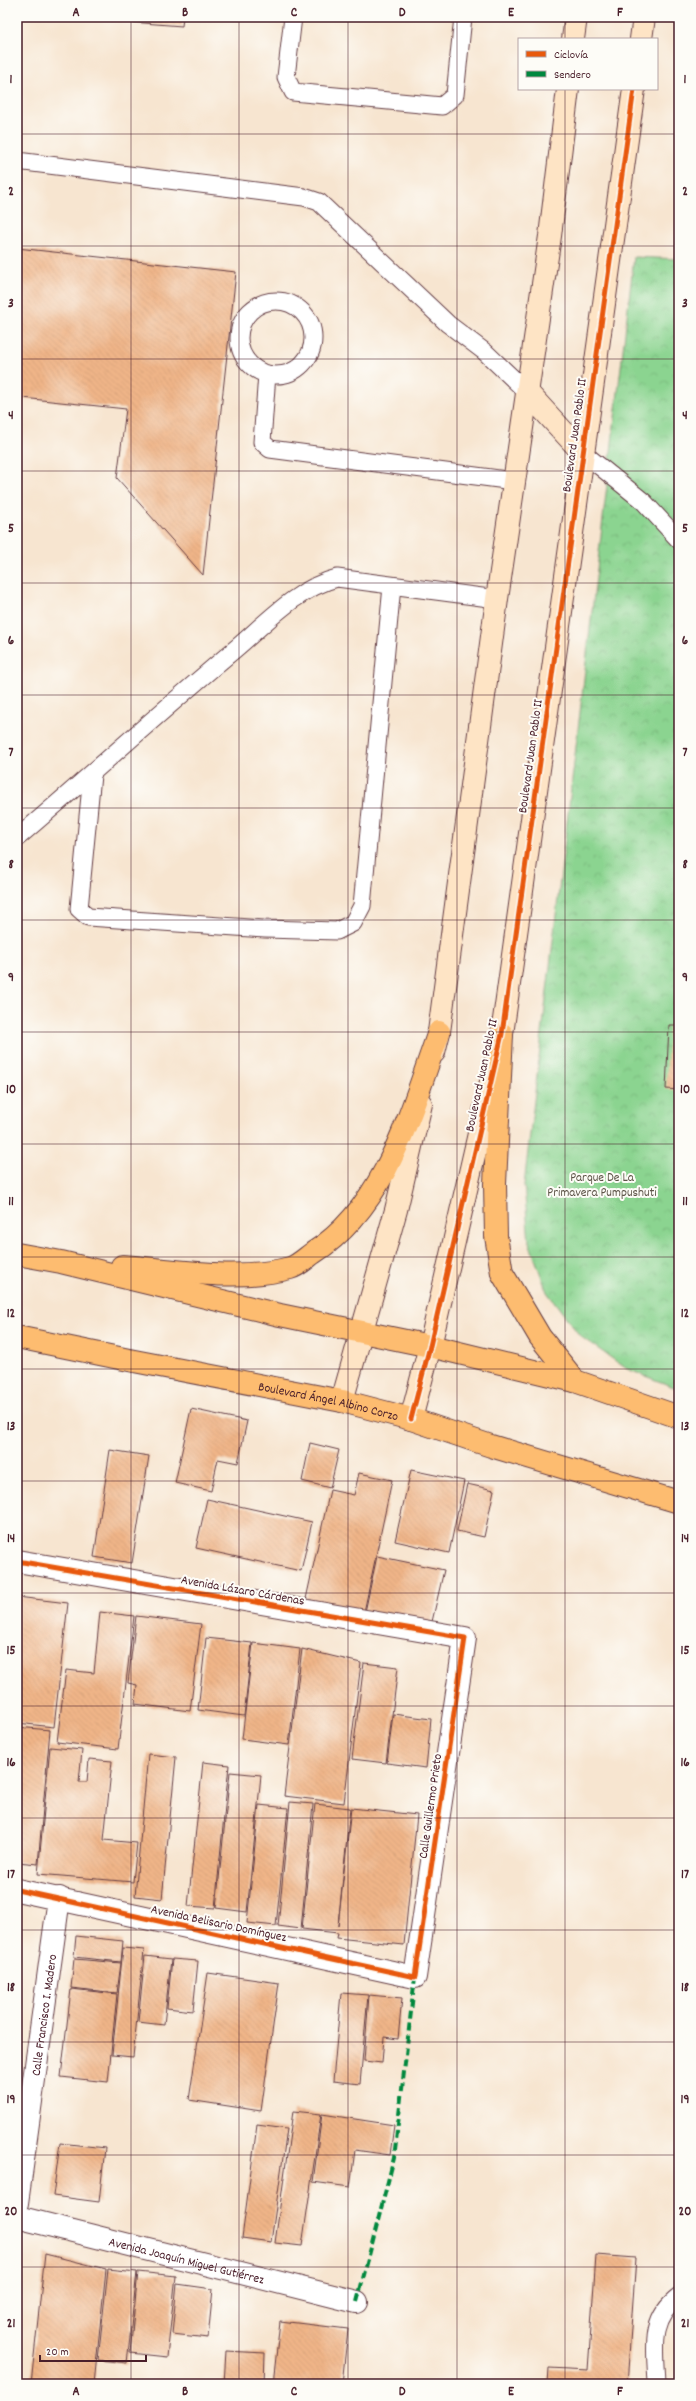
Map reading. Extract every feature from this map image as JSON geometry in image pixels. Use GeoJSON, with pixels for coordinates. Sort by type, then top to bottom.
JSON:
{"type":"FeatureCollection","features":[{"type":"Feature","properties":{"kind":"main road"},"geometry":{"type":"LineString","coordinates":[[61,1262],[241,1275],[292,1268],[330,1242],[361,1212],[395,1154],[439,1032]]}},
{"type":"Feature","properties":{"kind":"main road"},"geometry":{"type":"LineString","coordinates":[[502,1034],[495,1184],[496,1236],[502,1273],[540,1337],[575,1381]]}},
{"type":"Feature","properties":{"kind":"main road"},"geometry":{"type":"LineString","coordinates":[[17,1254],[61,1262],[360,1333],[430,1346],[575,1381],[679,1417]]}},
{"type":"Feature","properties":{"kind":"main road","name":"Boulevard Ángel Albino Corzo"},"geometry":{"type":"LineString","coordinates":[[17,1337],[137,1362],[342,1401],[411,1419],[491,1446],[679,1502]]}},
{"type":"Feature","properties":{"kind":"street"},"geometry":{"type":"LineString","coordinates":[[573,38],[576,17]]}},
{"type":"Feature","properties":{"kind":"street"},"geometry":{"type":"LineString","coordinates":[[342,1401],[396,1210],[439,1032],[497,599],[550,236],[568,90]]}},
{"type":"Feature","properties":{"kind":"street","name":"Boulevard Juan Pablo II"},"geometry":{"type":"LineString","coordinates":[[411,1419],[430,1346],[502,1034],[582,452],[634,90]]}},
{"type":"Feature","properties":{"kind":"street"},"geometry":{"type":"LineString","coordinates":[[528,393],[582,452]]}},
{"type":"Feature","properties":{"kind":"street","name":"Avenida Lázaro Cárdenas"},"geometry":{"type":"LineString","coordinates":[[17,1561],[465,1638]]}},
{"type":"Feature","properties":{"kind":"street","name":"Calle Guillermo Prieto"},"geometry":{"type":"LineString","coordinates":[[415,1977],[465,1638]]}},
{"type":"Feature","properties":{"kind":"street","name":"Avenida Belisario Domínguez"},"geometry":{"type":"LineString","coordinates":[[17,1890],[415,1977]]}},
{"type":"Feature","properties":{"kind":"street","name":"Calle Francisco I. Madero"},"geometry":{"type":"LineString","coordinates":[[17,2203],[59,1898]]}},
{"type":"Feature","properties":{"kind":"street","name":"Avenida Joaquín Miguel Gutiérrez"},"geometry":{"type":"LineString","coordinates":[[17,2217],[357,2302]]}},
{"type":"Feature","properties":{"kind":"lane"},"geometry":{"type":"LineString","coordinates":[[293,17],[286,77],[293,92],[442,106],[455,95],[463,17]]}},
{"type":"Feature","properties":{"kind":"lane"},"geometry":{"type":"LineString","coordinates":[[17,162],[304,197],[319,202],[448,324],[485,352],[528,393]]}},
{"type":"Feature","properties":{"kind":"lane"},"geometry":{"type":"LineString","coordinates":[[268,301],[285,301],[300,309],[310,322],[314,339],[310,355],[299,367],[284,374],[267,374],[252,367],[242,354],[238,338],[239,332],[242,321],[253,308],[268,301]]}},
{"type":"Feature","properties":{"kind":"lane"},"geometry":{"type":"LineString","coordinates":[[267,374],[262,442],[270,449],[514,481]]}},
{"type":"Feature","properties":{"kind":"lane"},"geometry":{"type":"LineString","coordinates":[[582,452],[644,502],[679,540]]}},
{"type":"Feature","properties":{"kind":"lane"},"geometry":{"type":"LineString","coordinates":[[17,838],[92,775],[196,682],[290,603],[319,583],[337,578],[497,599]]}},
{"type":"Feature","properties":{"kind":"lane"},"geometry":{"type":"LineString","coordinates":[[92,775],[79,909],[88,917],[265,929],[337,930],[353,923],[362,906],[392,586]]}},
{"type":"Feature","properties":{"kind":"lane"},"geometry":{"type":"LineString","coordinates":[[657,2384],[656,2334],[661,2315],[679,2297]]}},
{"type":"Feature","properties":{"kind":"green space","name":"Parque De La Primavera Pumpushuti"},"geometry":{"type":"Polygon","coordinates":[[[634,257],[679,259],[679,1389],[627,1369],[580,1336],[547,1292],[529,1242],[524,1185],[634,257]]]}},
{"type":"Feature","properties":{"kind":"building"},"geometry":{"type":"Polygon","coordinates":[[[64,17],[183,17],[182,26],[64,17]]]}},
{"type":"Feature","properties":{"kind":"building"},"geometry":{"type":"Polygon","coordinates":[[[17,248],[236,272],[203,575],[117,478],[126,409],[23,398],[17,439],[17,248]]]}},
{"type":"Feature","properties":{"kind":"building"},"geometry":{"type":"Polygon","coordinates":[[[669,1025],[679,1025],[679,1090],[666,1089],[669,1025]]]}},
{"type":"Feature","properties":{"kind":"building"},"geometry":{"type":"Polygon","coordinates":[[[191,1409],[247,1421],[238,1463],[218,1459],[211,1491],[175,1483],[191,1409]]]}},
{"type":"Feature","properties":{"kind":"building"},"geometry":{"type":"Polygon","coordinates":[[[310,1443],[339,1450],[330,1488],[302,1481],[310,1443]]]}},
{"type":"Feature","properties":{"kind":"building"},"geometry":{"type":"Polygon","coordinates":[[[110,1450],[149,1456],[132,1563],[94,1557],[110,1450]]]}},
{"type":"Feature","properties":{"kind":"building"},"geometry":{"type":"Polygon","coordinates":[[[411,1470],[464,1481],[449,1553],[395,1541],[411,1470]]]}},
{"type":"Feature","properties":{"kind":"building"},"geometry":{"type":"Polygon","coordinates":[[[359,1473],[392,1480],[364,1612],[306,1599],[330,1490],[354,1495],[359,1473]]]}},
{"type":"Feature","properties":{"kind":"building"},"geometry":{"type":"Polygon","coordinates":[[[467,1484],[494,1490],[484,1537],[457,1531],[467,1484]]]}},
{"type":"Feature","properties":{"kind":"building"},"geometry":{"type":"Polygon","coordinates":[[[207,1499],[312,1522],[301,1571],[196,1548],[207,1499]]]}},
{"type":"Feature","properties":{"kind":"building"},"geometry":{"type":"Polygon","coordinates":[[[377,1556],[444,1570],[431,1626],[365,1612],[377,1556]]]}},
{"type":"Feature","properties":{"kind":"building"},"geometry":{"type":"Polygon","coordinates":[[[17,1597],[68,1603],[54,1727],[17,1723],[17,1597]]]}},
{"type":"Feature","properties":{"kind":"building"},"geometry":{"type":"Polygon","coordinates":[[[100,1612],[134,1616],[118,1749],[57,1742],[66,1670],[94,1673],[100,1612]]]}},
{"type":"Feature","properties":{"kind":"building"},"geometry":{"type":"Polygon","coordinates":[[[136,1616],[201,1624],[190,1711],[135,1704],[137,1685],[128,1683],[136,1616]]]}},
{"type":"Feature","properties":{"kind":"building"},"geometry":{"type":"Polygon","coordinates":[[[206,1638],[252,1643],[244,1716],[198,1710],[206,1638]]]}},
{"type":"Feature","properties":{"kind":"building"},"geometry":{"type":"Polygon","coordinates":[[[253,1643],[300,1649],[289,1745],[242,1739],[253,1643]]]}},
{"type":"Feature","properties":{"kind":"building"},"geometry":{"type":"Polygon","coordinates":[[[302,1649],[361,1663],[344,1803],[284,1796],[302,1649]]]}},
{"type":"Feature","properties":{"kind":"building"},"geometry":{"type":"Polygon","coordinates":[[[364,1663],[398,1667],[386,1763],[352,1759],[364,1663]]]}},
{"type":"Feature","properties":{"kind":"building"},"geometry":{"type":"Polygon","coordinates":[[[393,1714],[431,1719],[426,1768],[387,1763],[393,1714]]]}},
{"type":"Feature","properties":{"kind":"building"},"geometry":{"type":"Polygon","coordinates":[[[17,1727],[50,1730],[38,1864],[17,1862],[17,1727]]]}},
{"type":"Feature","properties":{"kind":"building"},"geometry":{"type":"Polygon","coordinates":[[[50,1747],[82,1750],[79,1782],[87,1782],[89,1759],[112,1761],[104,1840],[137,1843],[133,1882],[38,1874],[50,1747]]]}},
{"type":"Feature","properties":{"kind":"building"},"geometry":{"type":"Polygon","coordinates":[[[148,1754],[176,1757],[162,1899],[135,1896],[148,1754]]]}},
{"type":"Feature","properties":{"kind":"building"},"geometry":{"type":"Polygon","coordinates":[[[203,1762],[229,1765],[215,1908],[188,1906],[203,1762]]]}},
{"type":"Feature","properties":{"kind":"building"},"geometry":{"type":"Polygon","coordinates":[[[230,1772],[261,1775],[247,1912],[216,1908],[230,1772]]]}},
{"type":"Feature","properties":{"kind":"building"},"geometry":{"type":"Polygon","coordinates":[[[290,1802],[313,1804],[301,1929],[278,1926],[290,1802]]]}},
{"type":"Feature","properties":{"kind":"building"},"geometry":{"type":"Polygon","coordinates":[[[315,1804],[350,1808],[338,1926],[351,1808],[417,1815],[404,1945],[337,1938],[338,1933],[302,1929],[315,1804]]]}},
{"type":"Feature","properties":{"kind":"building"},"geometry":{"type":"Polygon","coordinates":[[[259,1805],[288,1808],[276,1926],[247,1923],[259,1805]]]}},
{"type":"Feature","properties":{"kind":"building"},"geometry":{"type":"Polygon","coordinates":[[[76,1936],[123,1941],[121,1962],[74,1957],[76,1936]]]}},
{"type":"Feature","properties":{"kind":"building"},"geometry":{"type":"Polygon","coordinates":[[[123,1948],[144,1950],[133,2057],[112,2055],[123,1948]]]}},
{"type":"Feature","properties":{"kind":"building"},"geometry":{"type":"Polygon","coordinates":[[[145,1956],[171,1959],[164,2025],[138,2022],[145,1956]]]}},
{"type":"Feature","properties":{"kind":"building"},"geometry":{"type":"Polygon","coordinates":[[[74,1959],[121,1963],[117,1993],[71,1988],[74,1959]]]}},
{"type":"Feature","properties":{"kind":"building"},"geometry":{"type":"Polygon","coordinates":[[[172,1959],[198,1961],[193,2011],[167,2008],[172,1959]]]}},
{"type":"Feature","properties":{"kind":"building"},"geometry":{"type":"Polygon","coordinates":[[[208,1973],[279,1983],[261,2111],[189,2100],[208,1973]]]}},
{"type":"Feature","properties":{"kind":"building"},"geometry":{"type":"Polygon","coordinates":[[[71,1989],[117,1994],[108,2082],[61,2077],[71,1989]]]}},
{"type":"Feature","properties":{"kind":"building"},"geometry":{"type":"Polygon","coordinates":[[[341,1993],[368,1995],[360,2084],[333,2081],[341,1993]]]}},
{"type":"Feature","properties":{"kind":"building"},"geometry":{"type":"Polygon","coordinates":[[[369,1995],[402,1998],[398,2039],[384,2037],[382,2063],[364,2061],[369,1995]]]}},
{"type":"Feature","properties":{"kind":"building"},"geometry":{"type":"Polygon","coordinates":[[[293,2111],[321,2114],[302,2246],[275,2243],[293,2111]]]}},
{"type":"Feature","properties":{"kind":"building"},"geometry":{"type":"Polygon","coordinates":[[[322,2114],[394,2125],[390,2155],[355,2150],[350,2187],[313,2182],[322,2114]]]}},
{"type":"Feature","properties":{"kind":"building"},"geometry":{"type":"Polygon","coordinates":[[[257,2125],[287,2129],[271,2242],[242,2238],[257,2125]]]}},
{"type":"Feature","properties":{"kind":"building"},"geometry":{"type":"Polygon","coordinates":[[[60,2143],[105,2148],[99,2202],[53,2196],[60,2143]]]}},
{"type":"Feature","properties":{"kind":"building"},"geometry":{"type":"Polygon","coordinates":[[[45,2254],[106,2269],[94,2384],[31,2384],[45,2254]]]}},
{"type":"Feature","properties":{"kind":"building"},"geometry":{"type":"Polygon","coordinates":[[[596,2255],[636,2258],[627,2384],[548,2384],[549,2368],[588,2370],[596,2255]]]}},
{"type":"Feature","properties":{"kind":"building"},"geometry":{"type":"Polygon","coordinates":[[[108,2269],[137,2272],[127,2363],[98,2360],[108,2269]]]}},
{"type":"Feature","properties":{"kind":"building"},"geometry":{"type":"Polygon","coordinates":[[[138,2272],[176,2276],[167,2357],[130,2353],[138,2272]]]}},
{"type":"Feature","properties":{"kind":"building"},"geometry":{"type":"Polygon","coordinates":[[[177,2284],[213,2289],[208,2338],[172,2334],[177,2284]]]}},
{"type":"Feature","properties":{"kind":"building"},"geometry":{"type":"Polygon","coordinates":[[[280,2321],[348,2329],[342,2384],[273,2384],[280,2321]]]}},
{"type":"Feature","properties":{"kind":"building"},"geometry":{"type":"Polygon","coordinates":[[[226,2351],[265,2353],[264,2384],[224,2384],[226,2351]]]}},
{"type":"Feature","properties":{"kind":"marked path"},"geometry":{"type":"LineString","coordinates":[[357,2302],[394,2158],[415,1977]]}},
{"type":"Feature","properties":{"kind":"cycle path"},"geometry":{"type":"LineString","coordinates":[[411,1419],[430,1346],[502,1034],[634,90]]}},
{"type":"Feature","properties":{"kind":"cycle path"},"geometry":{"type":"LineString","coordinates":[[17,1561],[465,1638],[415,1977],[17,1890]]}}]}
